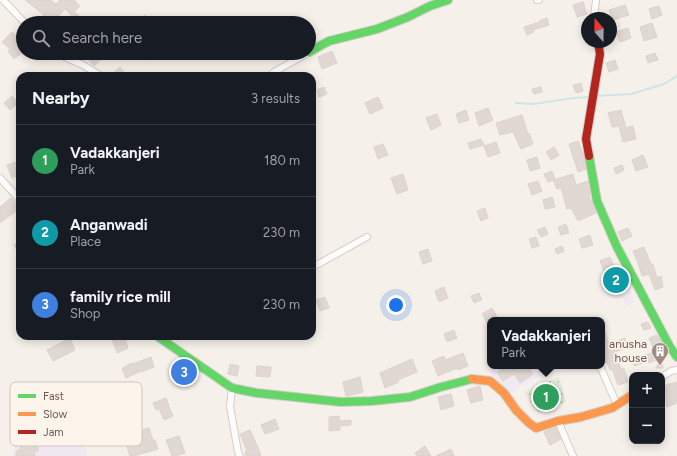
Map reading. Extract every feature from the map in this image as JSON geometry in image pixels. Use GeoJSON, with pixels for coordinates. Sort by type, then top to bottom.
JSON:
{"type":"FeatureCollection","features":[{"type":"Feature","properties":{"kind":"street"},"geometry":{"type":"LineString","coordinates":[[3,0],[18,16]]}},
{"type":"Feature","properties":{"kind":"street"},"geometry":{"type":"LineString","coordinates":[[316,48],[329,41],[377,28],[448,0]]}},
{"type":"Feature","properties":{"kind":"street"},"geometry":{"type":"LineString","coordinates":[[595,12],[596,0]]}},
{"type":"Feature","properties":{"kind":"street"},"geometry":{"type":"LineString","coordinates":[[599,48],[600,54],[586,139],[597,201],[617,247],[670,347],[677,357]]}},
{"type":"Feature","properties":{"kind":"street"},"geometry":{"type":"LineString","coordinates":[[71,60],[94,72]]}},
{"type":"Feature","properties":{"kind":"street"},"geometry":{"type":"LineString","coordinates":[[274,72],[295,60]]}},
{"type":"Feature","properties":{"kind":"street"},"geometry":{"type":"LineString","coordinates":[[0,178],[16,196]]}},
{"type":"Feature","properties":{"kind":"street"},"geometry":{"type":"LineString","coordinates":[[316,265],[367,237]]}},
{"type":"Feature","properties":{"kind":"street"},"geometry":{"type":"LineString","coordinates":[[163,340],[232,388],[257,393],[340,402],[372,401],[410,397],[470,379],[490,381],[504,393],[516,410],[529,424],[536,428],[612,408],[629,398]]}},
{"type":"Feature","properties":{"kind":"street"},"geometry":{"type":"LineString","coordinates":[[601,369],[616,405]]}},
{"type":"Feature","properties":{"kind":"street"},"geometry":{"type":"LineString","coordinates":[[665,375],[671,371],[677,370]]}},
{"type":"Feature","properties":{"kind":"street"},"geometry":{"type":"LineString","coordinates":[[232,388],[230,406],[240,456]]}},
{"type":"Feature","properties":{"kind":"street"},"geometry":{"type":"LineString","coordinates":[[558,421],[573,456]]}},
{"type":"Feature","properties":{"kind":"shaded area"},"geometry":{"type":"Polygon","coordinates":[[[630,291],[635,302],[627,306],[621,296],[630,291]]]}},
{"type":"Feature","properties":{"kind":"shaded area"},"geometry":{"type":"Polygon","coordinates":[[[492,369],[557,369],[520,385],[511,395],[502,387],[490,371],[492,369]]]}},
{"type":"Feature","properties":{"kind":"shaded area"},"geometry":{"type":"Polygon","coordinates":[[[14,446],[85,446],[87,456],[14,456],[14,446]]]}},
{"type":"Feature","properties":{"kind":"green space"},"geometry":{"type":"Polygon","coordinates":[[[559,377],[566,402],[538,413],[524,392],[559,377]]]}},
{"type":"Feature","properties":{"kind":"building"},"geometry":{"type":"Polygon","coordinates":[[[25,0],[51,0],[56,4],[60,0],[74,0],[80,6],[74,12],[79,16],[72,16],[65,9],[58,16],[43,16],[44,15],[25,0]]]}},
{"type":"Feature","properties":{"kind":"building"},"geometry":{"type":"Polygon","coordinates":[[[583,2],[586,12],[581,12],[581,16],[577,17],[573,5],[583,2]]]}},
{"type":"Feature","properties":{"kind":"building"},"geometry":{"type":"Polygon","coordinates":[[[625,5],[629,15],[617,19],[617,12],[610,12],[609,10],[625,5]]]}},
{"type":"Feature","properties":{"kind":"building"},"geometry":{"type":"Polygon","coordinates":[[[659,6],[662,15],[652,19],[649,9],[659,6]]]}},
{"type":"Feature","properties":{"kind":"building"},"geometry":{"type":"Polygon","coordinates":[[[547,18],[549,25],[533,30],[534,32],[527,35],[524,27],[547,18]]]}},
{"type":"Feature","properties":{"kind":"building"},"geometry":{"type":"Polygon","coordinates":[[[652,23],[657,37],[644,41],[640,27],[652,23]]]}},
{"type":"Feature","properties":{"kind":"building"},"geometry":{"type":"Polygon","coordinates":[[[628,28],[631,38],[620,42],[617,32],[628,28]]]}},
{"type":"Feature","properties":{"kind":"building"},"geometry":{"type":"Polygon","coordinates":[[[12,32],[16,35],[16,57],[14,59],[8,51],[10,49],[2,42],[12,32]]]}},
{"type":"Feature","properties":{"kind":"building"},"geometry":{"type":"Polygon","coordinates":[[[332,51],[337,63],[322,69],[318,57],[332,51]]]}},
{"type":"Feature","properties":{"kind":"building"},"geometry":{"type":"Polygon","coordinates":[[[655,53],[658,60],[648,63],[646,56],[655,53]]]}},
{"type":"Feature","properties":{"kind":"building"},"geometry":{"type":"Polygon","coordinates":[[[89,60],[101,60],[94,66],[89,60]]]}},
{"type":"Feature","properties":{"kind":"building"},"geometry":{"type":"Polygon","coordinates":[[[615,60],[618,69],[609,72],[606,63],[615,60]]]}},
{"type":"Feature","properties":{"kind":"building"},"geometry":{"type":"Polygon","coordinates":[[[120,67],[124,72],[114,72],[120,67]]]}},
{"type":"Feature","properties":{"kind":"building"},"geometry":{"type":"Polygon","coordinates":[[[581,83],[583,91],[576,93],[573,85],[581,83]]]}},
{"type":"Feature","properties":{"kind":"building"},"geometry":{"type":"Polygon","coordinates":[[[324,87],[327,94],[319,97],[317,90],[324,87]]]}},
{"type":"Feature","properties":{"kind":"building"},"geometry":{"type":"Polygon","coordinates":[[[541,87],[542,92],[534,94],[532,89],[541,87]]]}},
{"type":"Feature","properties":{"kind":"building"},"geometry":{"type":"Polygon","coordinates":[[[12,96],[16,101],[16,105],[10,110],[4,103],[12,96]]]}},
{"type":"Feature","properties":{"kind":"building"},"geometry":{"type":"Polygon","coordinates":[[[378,97],[383,108],[370,114],[365,103],[378,97]]]}},
{"type":"Feature","properties":{"kind":"building"},"geometry":{"type":"Polygon","coordinates":[[[488,108],[493,120],[479,126],[475,113],[488,108]]]}},
{"type":"Feature","properties":{"kind":"building"},"geometry":{"type":"Polygon","coordinates":[[[466,110],[469,120],[459,123],[456,114],[466,110]]]}},
{"type":"Feature","properties":{"kind":"building"},"geometry":{"type":"Polygon","coordinates":[[[621,110],[626,128],[633,126],[636,139],[623,142],[619,126],[612,127],[608,113],[621,110]]]}},
{"type":"Feature","properties":{"kind":"building"},"geometry":{"type":"Polygon","coordinates":[[[437,114],[441,125],[431,130],[426,118],[437,114]]]}},
{"type":"Feature","properties":{"kind":"building"},"geometry":{"type":"Polygon","coordinates":[[[522,115],[533,144],[521,149],[513,132],[500,135],[496,123],[522,115]]]}},
{"type":"Feature","properties":{"kind":"building"},"geometry":{"type":"Polygon","coordinates":[[[481,139],[484,145],[470,149],[468,143],[481,139]]]}},
{"type":"Feature","properties":{"kind":"building"},"geometry":{"type":"Polygon","coordinates":[[[578,141],[584,156],[586,169],[578,172],[569,144],[578,141]]]}},
{"type":"Feature","properties":{"kind":"building"},"geometry":{"type":"Polygon","coordinates":[[[496,142],[500,153],[488,157],[484,146],[496,142]]]}},
{"type":"Feature","properties":{"kind":"building"},"geometry":{"type":"Polygon","coordinates":[[[383,144],[388,155],[378,159],[374,147],[383,144]]]}},
{"type":"Feature","properties":{"kind":"building"},"geometry":{"type":"Polygon","coordinates":[[[554,147],[559,155],[551,160],[546,152],[554,147]]]}},
{"type":"Feature","properties":{"kind":"building"},"geometry":{"type":"Polygon","coordinates":[[[643,155],[648,167],[636,171],[632,160],[643,155]]]}},
{"type":"Feature","properties":{"kind":"building"},"geometry":{"type":"Polygon","coordinates":[[[537,157],[540,168],[530,171],[527,160],[537,157]]]}},
{"type":"Feature","properties":{"kind":"building"},"geometry":{"type":"Polygon","coordinates":[[[16,162],[16,176],[12,178],[7,165],[16,162]]]}},
{"type":"Feature","properties":{"kind":"building"},"geometry":{"type":"Polygon","coordinates":[[[622,165],[624,170],[616,174],[614,168],[622,165]]]}},
{"type":"Feature","properties":{"kind":"building"},"geometry":{"type":"Polygon","coordinates":[[[552,171],[555,179],[548,182],[544,174],[552,171]]]}},
{"type":"Feature","properties":{"kind":"building"},"geometry":{"type":"Polygon","coordinates":[[[403,174],[408,190],[397,194],[391,178],[403,174]]]}},
{"type":"Feature","properties":{"kind":"building"},"geometry":{"type":"Polygon","coordinates":[[[573,174],[576,185],[588,181],[589,196],[596,213],[578,221],[571,208],[567,209],[561,188],[557,189],[553,180],[573,174]]]}},
{"type":"Feature","properties":{"kind":"building"},"geometry":{"type":"Polygon","coordinates":[[[538,181],[542,191],[532,195],[528,184],[538,181]]]}},
{"type":"Feature","properties":{"kind":"building"},"geometry":{"type":"Polygon","coordinates":[[[552,197],[555,207],[545,209],[543,200],[552,197]]]}},
{"type":"Feature","properties":{"kind":"building"},"geometry":{"type":"Polygon","coordinates":[[[11,198],[16,204],[16,211],[0,223],[0,207],[11,198]]]}},
{"type":"Feature","properties":{"kind":"building"},"geometry":{"type":"Polygon","coordinates":[[[485,208],[488,218],[481,221],[477,211],[485,208]]]}},
{"type":"Feature","properties":{"kind":"building"},"geometry":{"type":"Polygon","coordinates":[[[566,224],[569,233],[561,235],[558,227],[566,224]]]}},
{"type":"Feature","properties":{"kind":"building"},"geometry":{"type":"Polygon","coordinates":[[[545,227],[548,234],[541,237],[537,230],[545,227]]]}},
{"type":"Feature","properties":{"kind":"building"},"geometry":{"type":"Polygon","coordinates":[[[628,228],[632,236],[622,241],[618,232],[628,228]]]}},
{"type":"Feature","properties":{"kind":"building"},"geometry":{"type":"Polygon","coordinates":[[[590,235],[593,245],[582,248],[579,239],[590,235]]]}},
{"type":"Feature","properties":{"kind":"building"},"geometry":{"type":"Polygon","coordinates":[[[536,237],[539,246],[532,248],[529,239],[536,237]]]}},
{"type":"Feature","properties":{"kind":"building"},"geometry":{"type":"Polygon","coordinates":[[[562,246],[564,251],[557,254],[555,249],[562,246]]]}},
{"type":"Feature","properties":{"kind":"building"},"geometry":{"type":"Polygon","coordinates":[[[644,247],[651,264],[653,264],[657,278],[661,276],[663,287],[655,290],[649,274],[642,276],[633,251],[644,247]]]}},
{"type":"Feature","properties":{"kind":"building"},"geometry":{"type":"Polygon","coordinates":[[[428,249],[432,261],[423,264],[419,252],[428,249]]]}},
{"type":"Feature","properties":{"kind":"building"},"geometry":{"type":"Polygon","coordinates":[[[610,257],[618,275],[620,274],[621,282],[613,287],[607,269],[604,271],[600,261],[610,257]]]}},
{"type":"Feature","properties":{"kind":"building"},"geometry":{"type":"Polygon","coordinates":[[[444,287],[448,298],[439,302],[435,291],[444,287]]]}},
{"type":"Feature","properties":{"kind":"building"},"geometry":{"type":"Polygon","coordinates":[[[479,293],[482,300],[474,303],[471,296],[479,293]]]}},
{"type":"Feature","properties":{"kind":"building"},"geometry":{"type":"Polygon","coordinates":[[[325,297],[329,308],[320,311],[316,300],[325,297]]]}},
{"type":"Feature","properties":{"kind":"building"},"geometry":{"type":"Polygon","coordinates":[[[492,308],[497,317],[487,317],[487,323],[482,314],[492,308]]]}},
{"type":"Feature","properties":{"kind":"building"},"geometry":{"type":"Polygon","coordinates":[[[648,322],[651,328],[644,330],[641,324],[648,322]]]}},
{"type":"Feature","properties":{"kind":"building"},"geometry":{"type":"Polygon","coordinates":[[[454,330],[457,338],[447,342],[444,334],[454,330]]]}},
{"type":"Feature","properties":{"kind":"building"},"geometry":{"type":"Polygon","coordinates":[[[605,333],[609,344],[625,338],[628,347],[615,352],[621,369],[624,368],[628,382],[618,385],[612,369],[610,370],[607,362],[605,363],[605,333]]]}},
{"type":"Feature","properties":{"kind":"building"},"geometry":{"type":"Polygon","coordinates":[[[657,335],[662,343],[666,355],[649,363],[649,361],[634,366],[632,359],[655,352],[649,338],[657,335]]]}},
{"type":"Feature","properties":{"kind":"building"},"geometry":{"type":"Polygon","coordinates":[[[66,340],[71,340],[75,350],[53,361],[47,350],[66,340]]]}},
{"type":"Feature","properties":{"kind":"building"},"geometry":{"type":"Polygon","coordinates":[[[112,340],[125,340],[128,348],[117,353],[112,340]]]}},
{"type":"Feature","properties":{"kind":"building"},"geometry":{"type":"Polygon","coordinates":[[[463,353],[468,366],[458,370],[457,368],[438,376],[432,361],[444,356],[445,360],[463,353]]]}},
{"type":"Feature","properties":{"kind":"building"},"geometry":{"type":"Polygon","coordinates":[[[151,357],[154,367],[126,378],[122,368],[151,357]]]}},
{"type":"Feature","properties":{"kind":"building","name":"anusha house"},"geometry":{"type":"Polygon","coordinates":[[[661,358],[663,368],[656,368],[661,358]]]}},
{"type":"Feature","properties":{"kind":"building"},"geometry":{"type":"Polygon","coordinates":[[[412,359],[417,372],[398,380],[399,382],[385,388],[380,373],[412,359]]]}},
{"type":"Feature","properties":{"kind":"building"},"geometry":{"type":"Polygon","coordinates":[[[230,364],[239,366],[237,376],[228,374],[230,364]]]}},
{"type":"Feature","properties":{"kind":"building"},"geometry":{"type":"Polygon","coordinates":[[[257,366],[271,367],[270,377],[256,376],[257,366]]]}},
{"type":"Feature","properties":{"kind":"building"},"geometry":{"type":"Polygon","coordinates":[[[502,369],[530,369],[533,374],[520,383],[514,374],[503,381],[497,372],[502,369]]]}},
{"type":"Feature","properties":{"kind":"building"},"geometry":{"type":"Polygon","coordinates":[[[360,377],[363,392],[346,396],[343,382],[360,377]]]}},
{"type":"Feature","properties":{"kind":"building"},"geometry":{"type":"Polygon","coordinates":[[[677,382],[677,403],[667,407],[665,396],[665,385],[677,382]]]}},
{"type":"Feature","properties":{"kind":"building"},"geometry":{"type":"Polygon","coordinates":[[[480,386],[483,400],[471,403],[467,390],[480,386]]]}},
{"type":"Feature","properties":{"kind":"building"},"geometry":{"type":"Polygon","coordinates":[[[451,394],[454,406],[441,410],[438,397],[451,394]]]}},
{"type":"Feature","properties":{"kind":"building"},"geometry":{"type":"Polygon","coordinates":[[[166,398],[173,416],[164,420],[159,409],[156,410],[153,403],[166,398]]]}},
{"type":"Feature","properties":{"kind":"building"},"geometry":{"type":"Polygon","coordinates":[[[339,416],[340,421],[351,420],[351,425],[340,426],[340,430],[329,431],[329,417],[339,416]]]}},
{"type":"Feature","properties":{"kind":"building"},"geometry":{"type":"Polygon","coordinates":[[[275,419],[279,429],[265,434],[261,425],[275,419]]]}},
{"type":"Feature","properties":{"kind":"building"},"geometry":{"type":"Polygon","coordinates":[[[556,427],[561,439],[550,445],[544,432],[556,427]]]}},
{"type":"Feature","properties":{"kind":"building"},"geometry":{"type":"Polygon","coordinates":[[[149,428],[153,441],[155,440],[158,449],[130,456],[127,446],[142,446],[142,430],[149,428]]]}},
{"type":"Feature","properties":{"kind":"building"},"geometry":{"type":"Polygon","coordinates":[[[250,430],[261,456],[246,456],[245,452],[247,451],[240,434],[250,430]]]}},
{"type":"Feature","properties":{"kind":"building"},"geometry":{"type":"Polygon","coordinates":[[[179,436],[185,453],[172,456],[166,440],[179,436]]]}},
{"type":"Feature","properties":{"kind":"building"},"geometry":{"type":"Polygon","coordinates":[[[38,446],[38,451],[34,451],[35,456],[16,456],[16,452],[21,447],[38,446]]]}},
{"type":"Feature","properties":{"kind":"building"},"geometry":{"type":"Polygon","coordinates":[[[425,446],[431,456],[417,456],[415,453],[425,446]]]}},
{"type":"Feature","properties":{"kind":"building"},"geometry":{"type":"Polygon","coordinates":[[[451,449],[454,456],[436,456],[451,449]]]}},
{"type":"Feature","properties":{"kind":"waterway"},"geometry":{"type":"LineString","coordinates":[[595,96],[631,94],[664,84],[677,76]]}},
{"type":"Feature","properties":{"kind":"waterway"},"geometry":{"type":"LineString","coordinates":[[516,103],[533,104],[590,97]]}},
{"type":"Feature","properties":{"kind":"traffic: fast"},"geometry":{"type":"LineString","coordinates":[[316,48],[329,41],[377,29],[408,17],[430,6],[448,0]]}},
{"type":"Feature","properties":{"kind":"traffic: fast"},"geometry":{"type":"LineString","coordinates":[[589,156],[597,201],[617,247],[670,347],[677,357]]}},
{"type":"Feature","properties":{"kind":"traffic: fast"},"geometry":{"type":"LineString","coordinates":[[163,340],[232,388],[257,393],[341,402],[372,401],[410,397],[472,379]]}},
{"type":"Feature","properties":{"kind":"traffic: slow"},"geometry":{"type":"LineString","coordinates":[[472,379],[490,381],[504,393],[516,410],[536,428],[612,408],[629,397]]}},
{"type":"Feature","properties":{"kind":"traffic: jam"},"geometry":{"type":"LineString","coordinates":[[589,156],[586,139],[600,54],[599,48]]}},
{"type":"Feature","properties":{"kind":"place","name":"Anganwadi"},"geometry":{"type":"Point","coordinates":[616,280]}},
{"type":"Feature","properties":{"kind":"place","name":"anusha house"},"geometry":{"type":"Point","coordinates":[660,366]}},
{"type":"Feature","properties":{"kind":"place","name":"family rice mill"},"geometry":{"type":"Point","coordinates":[184,372]}},
{"type":"Feature","properties":{"kind":"place","name":"Vadakkanjeri"},"geometry":{"type":"Point","coordinates":[546,397]}}]}
